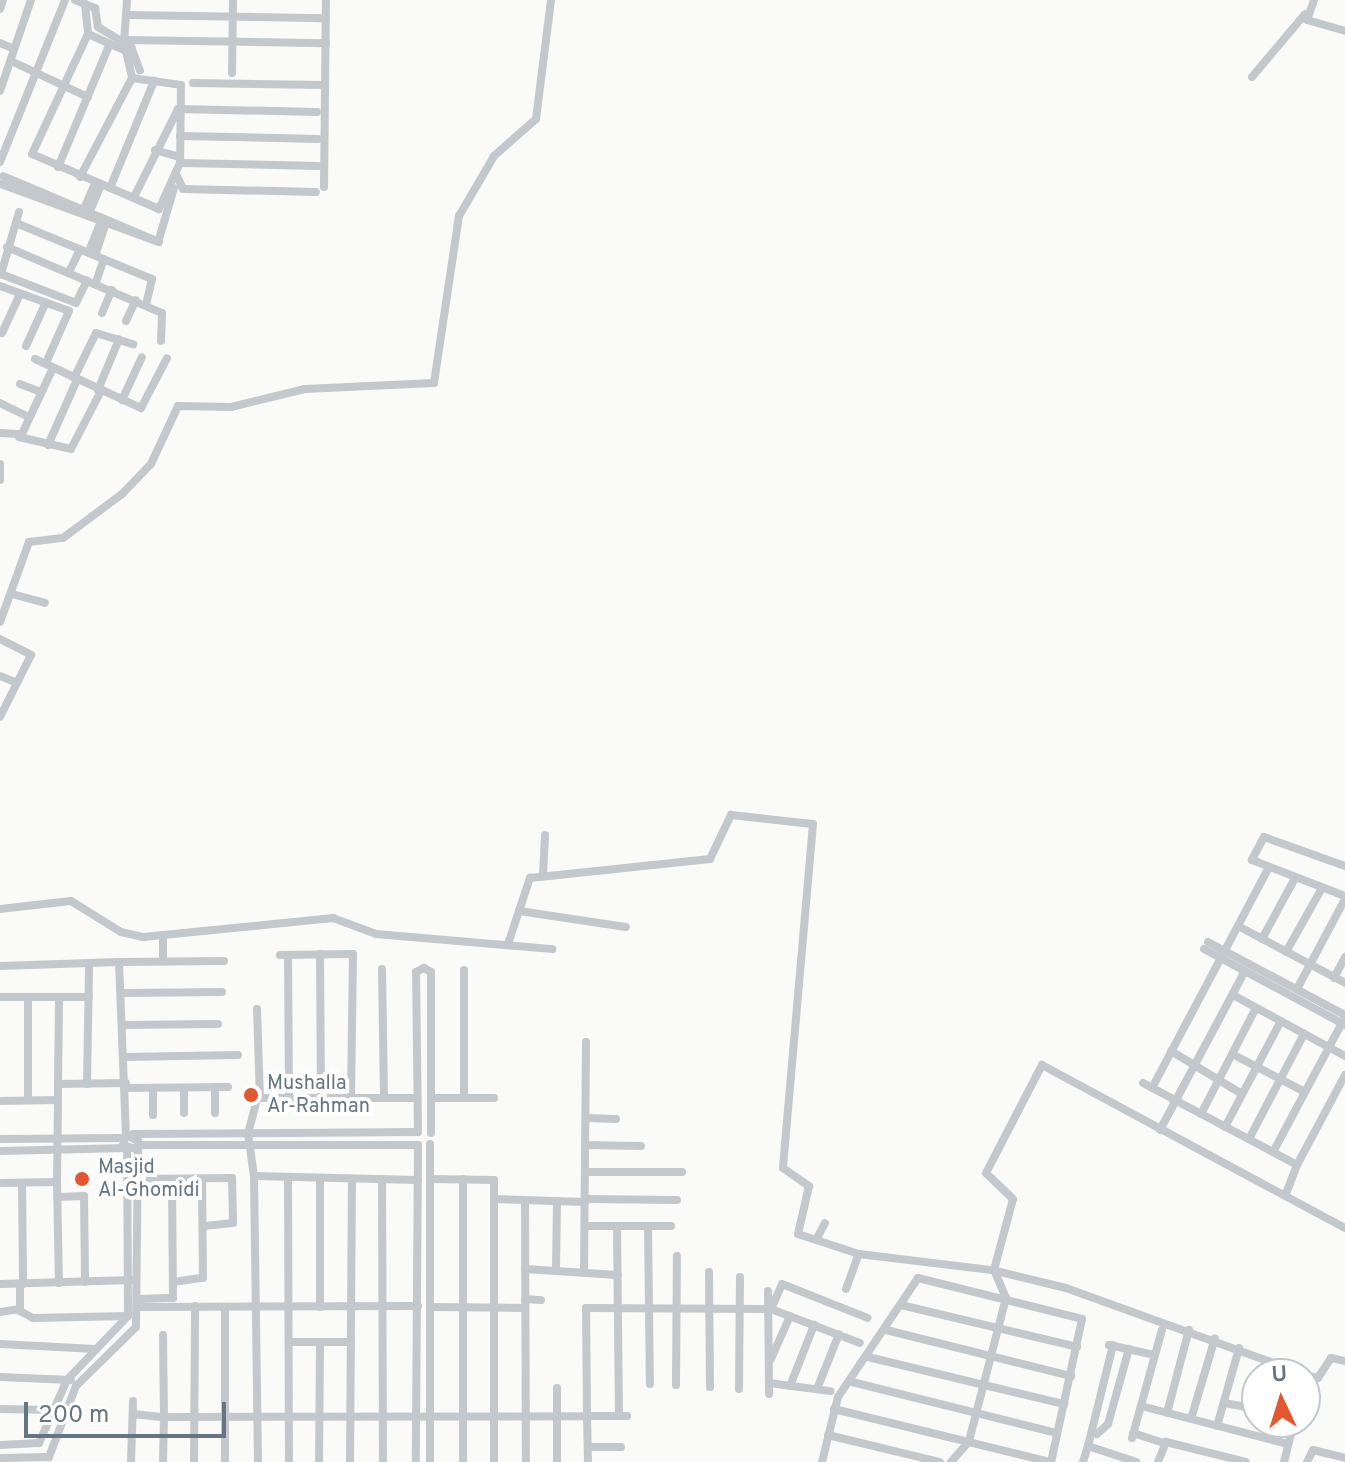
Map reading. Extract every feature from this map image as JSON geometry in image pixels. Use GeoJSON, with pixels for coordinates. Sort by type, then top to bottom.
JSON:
{"type":"FeatureCollection","features":[{"type":"Feature","properties":{"kind":"street"},"geometry":{"type":"LineString","coordinates":[[0,9],[3,0]]}},
{"type":"Feature","properties":{"kind":"street"},"geometry":{"type":"LineString","coordinates":[[0,91],[3,72],[11,61],[31,0]]}},
{"type":"Feature","properties":{"kind":"street"},"geometry":{"type":"LineString","coordinates":[[0,162],[65,0]]}},
{"type":"Feature","properties":{"kind":"street"},"geometry":{"type":"LineString","coordinates":[[75,0],[95,8],[104,32],[124,41],[326,43]]}},
{"type":"Feature","properties":{"kind":"street"},"geometry":{"type":"LineString","coordinates":[[127,0],[124,41],[140,70]]}},
{"type":"Feature","properties":{"kind":"street"},"geometry":{"type":"LineString","coordinates":[[232,73],[233,0]]}},
{"type":"Feature","properties":{"kind":"street"},"geometry":{"type":"LineString","coordinates":[[177,176],[183,189],[320,189],[326,0]]}},
{"type":"Feature","properties":{"kind":"street"},"geometry":{"type":"LineString","coordinates":[[0,622],[29,542],[63,538],[122,494],[151,464],[178,406],[231,407],[305,389],[434,383],[459,216],[494,156],[536,119],[551,0]]}},
{"type":"Feature","properties":{"kind":"street"},"geometry":{"type":"LineString","coordinates":[[1252,77],[1314,0]]}},
{"type":"Feature","properties":{"kind":"street"},"geometry":{"type":"LineString","coordinates":[[85,4],[88,34],[32,154],[159,209],[177,176]]}},
{"type":"Feature","properties":{"kind":"street"},"geometry":{"type":"LineString","coordinates":[[1305,14],[1345,31]]}},
{"type":"Feature","properties":{"kind":"street"},"geometry":{"type":"LineString","coordinates":[[127,15],[326,18]]}},
{"type":"Feature","properties":{"kind":"street"},"geometry":{"type":"LineString","coordinates":[[80,177],[132,78],[126,51],[88,34]]}},
{"type":"Feature","properties":{"kind":"street"},"geometry":{"type":"LineString","coordinates":[[0,43],[14,49]]}},
{"type":"Feature","properties":{"kind":"street"},"geometry":{"type":"LineString","coordinates":[[58,167],[108,48]]}},
{"type":"Feature","properties":{"kind":"street"},"geometry":{"type":"LineString","coordinates":[[11,61],[88,97]]}},
{"type":"Feature","properties":{"kind":"street"},"geometry":{"type":"LineString","coordinates":[[1,179],[104,221],[159,239],[180,160],[180,83],[132,78]]}},
{"type":"Feature","properties":{"kind":"street"},"geometry":{"type":"LineString","coordinates":[[87,210],[154,81]]}},
{"type":"Feature","properties":{"kind":"street"},"geometry":{"type":"LineString","coordinates":[[193,83],[325,85]]}},
{"type":"Feature","properties":{"kind":"street"},"geometry":{"type":"LineString","coordinates":[[178,109],[317,112]]}},
{"type":"Feature","properties":{"kind":"street"},"geometry":{"type":"LineString","coordinates":[[134,197],[178,109]]}},
{"type":"Feature","properties":{"kind":"street"},"geometry":{"type":"LineString","coordinates":[[180,136],[318,139]]}},
{"type":"Feature","properties":{"kind":"street"},"geometry":{"type":"LineString","coordinates":[[155,150],[180,160],[318,166]]}},
{"type":"Feature","properties":{"kind":"street"},"geometry":{"type":"LineString","coordinates":[[1,179],[87,210],[104,221]]}},
{"type":"Feature","properties":{"kind":"street"},"geometry":{"type":"LineString","coordinates":[[19,212],[1,274],[76,303],[104,259]]}},
{"type":"Feature","properties":{"kind":"street"},"geometry":{"type":"LineString","coordinates":[[69,272],[88,251],[104,221]]}},
{"type":"Feature","properties":{"kind":"street"},"geometry":{"type":"LineString","coordinates":[[16,223],[153,279],[146,304]]}},
{"type":"Feature","properties":{"kind":"street"},"geometry":{"type":"LineString","coordinates":[[7,247],[146,304],[166,317],[161,341]]}},
{"type":"Feature","properties":{"kind":"street"},"geometry":{"type":"LineString","coordinates":[[0,286],[46,302],[69,314],[41,392],[19,437]]}},
{"type":"Feature","properties":{"kind":"street"},"geometry":{"type":"LineString","coordinates":[[102,313],[112,290]]}},
{"type":"Feature","properties":{"kind":"street"},"geometry":{"type":"LineString","coordinates":[[2,333],[20,294]]}},
{"type":"Feature","properties":{"kind":"street"},"geometry":{"type":"LineString","coordinates":[[126,321],[136,300]]}},
{"type":"Feature","properties":{"kind":"street"},"geometry":{"type":"LineString","coordinates":[[26,346],[46,302]]}},
{"type":"Feature","properties":{"kind":"street"},"geometry":{"type":"LineString","coordinates":[[48,445],[96,333],[133,344]]}},
{"type":"Feature","properties":{"kind":"street"},"geometry":{"type":"LineString","coordinates":[[0,433],[48,445],[74,446],[119,339]]}},
{"type":"Feature","properties":{"kind":"street"},"geometry":{"type":"LineString","coordinates":[[122,400],[142,357]]}},
{"type":"Feature","properties":{"kind":"street"},"geometry":{"type":"LineString","coordinates":[[35,359],[122,400],[144,407],[167,358]]}},
{"type":"Feature","properties":{"kind":"street"},"geometry":{"type":"LineString","coordinates":[[20,384],[41,392]]}},
{"type":"Feature","properties":{"kind":"street"},"geometry":{"type":"LineString","coordinates":[[0,403],[29,417]]}},
{"type":"Feature","properties":{"kind":"street"},"geometry":{"type":"LineString","coordinates":[[0,464],[0,480]]}},
{"type":"Feature","properties":{"kind":"street"},"geometry":{"type":"LineString","coordinates":[[12,594],[45,603]]}},
{"type":"Feature","properties":{"kind":"street"},"geometry":{"type":"LineString","coordinates":[[0,639],[30,653],[0,717],[10,720]]}},
{"type":"Feature","properties":{"kind":"street"},"geometry":{"type":"LineString","coordinates":[[0,676],[15,682]]}},
{"type":"Feature","properties":{"kind":"street"},"geometry":{"type":"LineString","coordinates":[[508,944],[526,881],[543,875],[710,859],[731,815],[815,826],[783,1168],[809,1186],[796,1230],[859,1254],[994,1270],[1215,1338],[1264,1358]]}},
{"type":"Feature","properties":{"kind":"street"},"geometry":{"type":"LineString","coordinates":[[543,875],[545,835]]}},
{"type":"Feature","properties":{"kind":"street"},"geometry":{"type":"LineString","coordinates":[[1297,989],[1345,897],[1268,869],[1252,860],[1264,837],[1345,866]]}},
{"type":"Feature","properties":{"kind":"street"},"geometry":{"type":"LineString","coordinates":[[1268,869],[1171,1051],[1147,1085],[1297,1165]]}},
{"type":"Feature","properties":{"kind":"street"},"geometry":{"type":"LineString","coordinates":[[1262,939],[1295,878]]}},
{"type":"Feature","properties":{"kind":"street"},"geometry":{"type":"LineString","coordinates":[[1286,952],[1322,888]]}},
{"type":"Feature","properties":{"kind":"street"},"geometry":{"type":"LineString","coordinates":[[0,909],[71,901],[121,932],[163,937],[333,918],[376,934],[552,949]]}},
{"type":"Feature","properties":{"kind":"street"},"geometry":{"type":"LineString","coordinates":[[519,911],[626,927]]}},
{"type":"Feature","properties":{"kind":"street"},"geometry":{"type":"LineString","coordinates":[[1238,926],[1345,983]]}},
{"type":"Feature","properties":{"kind":"street"},"geometry":{"type":"LineString","coordinates":[[163,937],[163,961]]}},
{"type":"Feature","properties":{"kind":"street"},"geometry":{"type":"LineString","coordinates":[[1206,945],[1297,989],[1344,1020]]}},
{"type":"Feature","properties":{"kind":"street"},"geometry":{"type":"LineString","coordinates":[[320,954],[321,1098]]}},
{"type":"Feature","properties":{"kind":"street"},"geometry":{"type":"LineString","coordinates":[[289,1098],[284,955],[353,954],[351,1098]]}},
{"type":"Feature","properties":{"kind":"street"},"geometry":{"type":"LineString","coordinates":[[1222,954],[1245,971],[1344,1020]]}},
{"type":"Feature","properties":{"kind":"street"},"geometry":{"type":"LineString","coordinates":[[1334,978],[1345,957]]}},
{"type":"Feature","properties":{"kind":"street"},"geometry":{"type":"LineString","coordinates":[[0,966],[224,961]]}},
{"type":"Feature","properties":{"kind":"street"},"geometry":{"type":"LineString","coordinates":[[0,1445],[39,1443],[67,1380],[128,1316],[137,1179],[128,1136],[119,962]]}},
{"type":"Feature","properties":{"kind":"street"},"geometry":{"type":"LineString","coordinates":[[87,1084],[89,964]]}},
{"type":"Feature","properties":{"kind":"street"},"geometry":{"type":"LineString","coordinates":[[416,1462],[416,972],[424,968],[431,971],[430,1462]]}},
{"type":"Feature","properties":{"kind":"street"},"geometry":{"type":"LineString","coordinates":[[382,969],[384,1098]]}},
{"type":"Feature","properties":{"kind":"street"},"geometry":{"type":"LineString","coordinates":[[464,970],[464,1098]]}},
{"type":"Feature","properties":{"kind":"street"},"geometry":{"type":"LineString","coordinates":[[1160,1130],[1245,971]]}},
{"type":"Feature","properties":{"kind":"street"},"geometry":{"type":"LineString","coordinates":[[121,993],[222,992]]}},
{"type":"Feature","properties":{"kind":"street"},"geometry":{"type":"LineString","coordinates":[[1233,995],[1345,1056]]}},
{"type":"Feature","properties":{"kind":"street"},"geometry":{"type":"LineString","coordinates":[[0,997],[89,997]]}},
{"type":"Feature","properties":{"kind":"street"},"geometry":{"type":"LineString","coordinates":[[28,997],[28,1100]]}},
{"type":"Feature","properties":{"kind":"street"},"geometry":{"type":"LineString","coordinates":[[59,998],[59,1283]]}},
{"type":"Feature","properties":{"kind":"street"},"geometry":{"type":"LineString","coordinates":[[1201,1114],[1256,1008]]}},
{"type":"Feature","properties":{"kind":"street"},"geometry":{"type":"LineString","coordinates":[[257,1009],[258,1095],[241,1145],[254,1176],[258,1462]]}},
{"type":"Feature","properties":{"kind":"street"},"geometry":{"type":"LineString","coordinates":[[1273,1152],[1344,1020]]}},
{"type":"Feature","properties":{"kind":"street"},"geometry":{"type":"LineString","coordinates":[[1225,1127],[1281,1021]]}},
{"type":"Feature","properties":{"kind":"street"},"geometry":{"type":"LineString","coordinates":[[122,1025],[218,1024]]}},
{"type":"Feature","properties":{"kind":"street"},"geometry":{"type":"LineString","coordinates":[[1249,1139],[1304,1034]]}},
{"type":"Feature","properties":{"kind":"street"},"geometry":{"type":"LineString","coordinates":[[584,1273],[586,1042]]}},
{"type":"Feature","properties":{"kind":"street"},"geometry":{"type":"LineString","coordinates":[[1171,1051],[1242,1094]]}},
{"type":"Feature","properties":{"kind":"street"},"geometry":{"type":"LineString","coordinates":[[1232,1054],[1305,1092]]}},
{"type":"Feature","properties":{"kind":"street"},"geometry":{"type":"LineString","coordinates":[[124,1057],[238,1055]]}},
{"type":"Feature","properties":{"kind":"street"},"geometry":{"type":"LineString","coordinates":[[951,1462],[969,1441],[1006,1298],[994,1270],[1013,1199],[986,1173],[1042,1065],[1345,1228]]}},
{"type":"Feature","properties":{"kind":"street"},"geometry":{"type":"LineString","coordinates":[[1285,1196],[1297,1165],[1345,1075]]}},
{"type":"Feature","properties":{"kind":"street"},"geometry":{"type":"LineString","coordinates":[[58,1084],[228,1087]]}},
{"type":"Feature","properties":{"kind":"street"},"geometry":{"type":"LineString","coordinates":[[215,1087],[215,1113]]}},
{"type":"Feature","properties":{"kind":"street"},"geometry":{"type":"LineString","coordinates":[[153,1088],[153,1115]]}},
{"type":"Feature","properties":{"kind":"street"},"geometry":{"type":"LineString","coordinates":[[184,1088],[184,1113]]}},
{"type":"Feature","properties":{"kind":"street"},"geometry":{"type":"LineString","coordinates":[[258,1095],[289,1098],[417,1098]]}},
{"type":"Feature","properties":{"kind":"street"},"geometry":{"type":"LineString","coordinates":[[431,1098],[494,1098]]}},
{"type":"Feature","properties":{"kind":"street"},"geometry":{"type":"LineString","coordinates":[[0,1101],[58,1100]]}},
{"type":"Feature","properties":{"kind":"street"},"geometry":{"type":"LineString","coordinates":[[586,1118],[616,1119]]}},
{"type":"Feature","properties":{"kind":"street"},"geometry":{"type":"LineString","coordinates":[[356,1131],[356,1145]]}},
{"type":"Feature","properties":{"kind":"street"},"geometry":{"type":"LineString","coordinates":[[0,1139],[59,1142],[128,1136],[356,1131],[431,1133]]}},
{"type":"Feature","properties":{"kind":"street"},"geometry":{"type":"LineString","coordinates":[[0,1458],[49,1457],[80,1381],[136,1327],[140,1303],[132,1280],[131,1148],[128,1136]]}},
{"type":"Feature","properties":{"kind":"street"},"geometry":{"type":"LineString","coordinates":[[82,1140],[83,1151]]}},
{"type":"Feature","properties":{"kind":"street"},"geometry":{"type":"LineString","coordinates":[[0,1151],[58,1153],[241,1145],[430,1144]]}},
{"type":"Feature","properties":{"kind":"street"},"geometry":{"type":"LineString","coordinates":[[586,1145],[641,1146]]}},
{"type":"Feature","properties":{"kind":"street"},"geometry":{"type":"LineString","coordinates":[[585,1172],[682,1172]]}},
{"type":"Feature","properties":{"kind":"street"},"geometry":{"type":"LineString","coordinates":[[254,1176],[418,1180]]}},
{"type":"Feature","properties":{"kind":"street"},"geometry":{"type":"LineString","coordinates":[[137,1179],[232,1178],[232,1225],[203,1226]]}},
{"type":"Feature","properties":{"kind":"street"},"geometry":{"type":"LineString","coordinates":[[140,1303],[171,1300],[172,1179]]}},
{"type":"Feature","properties":{"kind":"street"},"geometry":{"type":"LineString","coordinates":[[173,1282],[203,1280],[202,1179]]}},
{"type":"Feature","properties":{"kind":"street"},"geometry":{"type":"LineString","coordinates":[[288,1179],[289,1462]]}},
{"type":"Feature","properties":{"kind":"street"},"geometry":{"type":"LineString","coordinates":[[320,1179],[320,1307]]}},
{"type":"Feature","properties":{"kind":"street"},"geometry":{"type":"LineString","coordinates":[[350,1462],[352,1179]]}},
{"type":"Feature","properties":{"kind":"street"},"geometry":{"type":"LineString","coordinates":[[382,1179],[383,1462]]}},
{"type":"Feature","properties":{"kind":"street"},"geometry":{"type":"LineString","coordinates":[[430,1179],[494,1180],[494,1462]]}},
{"type":"Feature","properties":{"kind":"street"},"geometry":{"type":"LineString","coordinates":[[463,1179],[463,1462]]}},
{"type":"Feature","properties":{"kind":"street"},"geometry":{"type":"LineString","coordinates":[[0,1183],[57,1182]]}},
{"type":"Feature","properties":{"kind":"street"},"geometry":{"type":"LineString","coordinates":[[18,1310],[22,1284],[22,1183]]}},
{"type":"Feature","properties":{"kind":"street"},"geometry":{"type":"LineString","coordinates":[[418,1191],[430,1192]]}},
{"type":"Feature","properties":{"kind":"street"},"geometry":{"type":"LineString","coordinates":[[58,1197],[84,1196],[85,1282]]}},
{"type":"Feature","properties":{"kind":"street"},"geometry":{"type":"LineString","coordinates":[[494,1199],[677,1200]]}},
{"type":"Feature","properties":{"kind":"street"},"geometry":{"type":"LineString","coordinates":[[525,1200],[525,1326],[530,1352],[526,1462]]}},
{"type":"Feature","properties":{"kind":"street"},"geometry":{"type":"LineString","coordinates":[[556,1271],[557,1201]]}},
{"type":"Feature","properties":{"kind":"street"},"geometry":{"type":"LineString","coordinates":[[816,1240],[825,1223]]}},
{"type":"Feature","properties":{"kind":"street"},"geometry":{"type":"LineString","coordinates":[[585,1226],[671,1226]]}},
{"type":"Feature","properties":{"kind":"street"},"geometry":{"type":"LineString","coordinates":[[133,1414],[164,1417],[259,1414],[623,1416],[617,1226]]}},
{"type":"Feature","properties":{"kind":"street"},"geometry":{"type":"LineString","coordinates":[[648,1226],[650,1384]]}},
{"type":"Feature","properties":{"kind":"street"},"geometry":{"type":"LineString","coordinates":[[846,1289],[859,1254]]}},
{"type":"Feature","properties":{"kind":"street"},"geometry":{"type":"LineString","coordinates":[[676,1385],[677,1256]]}},
{"type":"Feature","properties":{"kind":"street"},"geometry":{"type":"LineString","coordinates":[[525,1269],[618,1275]]}},
{"type":"Feature","properties":{"kind":"street"},"geometry":{"type":"LineString","coordinates":[[709,1272],[710,1387]]}},
{"type":"Feature","properties":{"kind":"street"},"geometry":{"type":"LineString","coordinates":[[739,1389],[740,1277]]}},
{"type":"Feature","properties":{"kind":"street"},"geometry":{"type":"LineString","coordinates":[[822,1462],[834,1409],[918,1278],[1080,1317],[1071,1376],[1050,1462],[834,1409]]}},
{"type":"Feature","properties":{"kind":"street"},"geometry":{"type":"LineString","coordinates":[[0,1284],[132,1280]]}},
{"type":"Feature","properties":{"kind":"street"},"geometry":{"type":"LineString","coordinates":[[771,1309],[782,1284],[868,1318]]}},
{"type":"Feature","properties":{"kind":"street"},"geometry":{"type":"LineString","coordinates":[[768,1291],[771,1309],[769,1394]]}},
{"type":"Feature","properties":{"kind":"street"},"geometry":{"type":"LineString","coordinates":[[432,1307],[493,1308],[541,1300]]}},
{"type":"Feature","properties":{"kind":"street"},"geometry":{"type":"LineString","coordinates":[[140,1303],[225,1307],[418,1306]]}},
{"type":"Feature","properties":{"kind":"street"},"geometry":{"type":"LineString","coordinates":[[901,1305],[1077,1347]]}},
{"type":"Feature","properties":{"kind":"street"},"geometry":{"type":"LineString","coordinates":[[194,1462],[195,1306]]}},
{"type":"Feature","properties":{"kind":"street"},"geometry":{"type":"LineString","coordinates":[[225,1307],[225,1462]]}},
{"type":"Feature","properties":{"kind":"street"},"geometry":{"type":"LineString","coordinates":[[588,1462],[586,1308],[771,1309],[860,1343]]}},
{"type":"Feature","properties":{"kind":"street"},"geometry":{"type":"LineString","coordinates":[[0,1312],[18,1310],[33,1318],[128,1316]]}},
{"type":"Feature","properties":{"kind":"street"},"geometry":{"type":"LineString","coordinates":[[770,1364],[790,1316]]}},
{"type":"Feature","properties":{"kind":"street"},"geometry":{"type":"LineString","coordinates":[[790,1386],[814,1325]]}},
{"type":"Feature","properties":{"kind":"street"},"geometry":{"type":"LineString","coordinates":[[525,1326],[538,1326]]}},
{"type":"Feature","properties":{"kind":"street"},"geometry":{"type":"LineString","coordinates":[[886,1330],[1071,1376]]}},
{"type":"Feature","properties":{"kind":"street"},"geometry":{"type":"LineString","coordinates":[[1162,1330],[1132,1436],[1246,1462]]}},
{"type":"Feature","properties":{"kind":"street"},"geometry":{"type":"LineString","coordinates":[[1167,1413],[1189,1330]]}},
{"type":"Feature","properties":{"kind":"street"},"geometry":{"type":"LineString","coordinates":[[817,1389],[839,1334]]}},
{"type":"Feature","properties":{"kind":"street"},"geometry":{"type":"LineString","coordinates":[[163,1335],[163,1462]]}},
{"type":"Feature","properties":{"kind":"street"},"geometry":{"type":"LineString","coordinates":[[1191,1419],[1215,1338]]}},
{"type":"Feature","properties":{"kind":"street"},"geometry":{"type":"LineString","coordinates":[[289,1342],[351,1342]]}},
{"type":"Feature","properties":{"kind":"street"},"geometry":{"type":"LineString","coordinates":[[319,1462],[320,1342]]}},
{"type":"Feature","properties":{"kind":"street"},"geometry":{"type":"LineString","coordinates":[[0,1344],[95,1349]]}},
{"type":"Feature","properties":{"kind":"street"},"geometry":{"type":"LineString","coordinates":[[1097,1434],[1111,1345],[1154,1355]]}},
{"type":"Feature","properties":{"kind":"street"},"geometry":{"type":"LineString","coordinates":[[1217,1426],[1239,1348]]}},
{"type":"Feature","properties":{"kind":"street"},"geometry":{"type":"LineString","coordinates":[[1083,1462],[1088,1446],[1108,1424],[1129,1349]]}},
{"type":"Feature","properties":{"kind":"street"},"geometry":{"type":"LineString","coordinates":[[868,1357],[1064,1404]]}},
{"type":"Feature","properties":{"kind":"street"},"geometry":{"type":"LineString","coordinates":[[1321,1373],[1331,1358],[1345,1361]]}},
{"type":"Feature","properties":{"kind":"street"},"geometry":{"type":"LineString","coordinates":[[0,1377],[80,1381]]}},
{"type":"Feature","properties":{"kind":"street"},"geometry":{"type":"LineString","coordinates":[[852,1382],[1057,1433]]}},
{"type":"Feature","properties":{"kind":"street"},"geometry":{"type":"LineString","coordinates":[[769,1383],[830,1391]]}},
{"type":"Feature","properties":{"kind":"street"},"geometry":{"type":"LineString","coordinates":[[557,1388],[557,1462]]}},
{"type":"Feature","properties":{"kind":"street"},"geometry":{"type":"LineString","coordinates":[[131,1462],[133,1401]]}},
{"type":"Feature","properties":{"kind":"street"},"geometry":{"type":"LineString","coordinates":[[1224,1403],[1241,1406]]}},
{"type":"Feature","properties":{"kind":"street"},"geometry":{"type":"LineString","coordinates":[[1141,1406],[1288,1444]]}},
{"type":"Feature","properties":{"kind":"street"},"geometry":{"type":"LineString","coordinates":[[0,1409],[52,1410]]}},
{"type":"Feature","properties":{"kind":"street"},"geometry":{"type":"LineString","coordinates":[[828,1435],[940,1462]]}},
{"type":"Feature","properties":{"kind":"street"},"geometry":{"type":"LineString","coordinates":[[1284,1462],[1290,1438]]}},
{"type":"Feature","properties":{"kind":"street"},"geometry":{"type":"LineString","coordinates":[[1158,1462],[1164,1443]]}},
{"type":"Feature","properties":{"kind":"street"},"geometry":{"type":"LineString","coordinates":[[1088,1446],[1136,1462]]}},
{"type":"Feature","properties":{"kind":"street"},"geometry":{"type":"LineString","coordinates":[[588,1447],[621,1447]]}},
{"type":"Feature","properties":{"kind":"street"},"geometry":{"type":"LineString","coordinates":[[1307,1462],[1313,1450],[1345,1458]]}},
{"type":"Feature","properties":{"kind":"place","name":"Mushalla Ar-Rahman"},"geometry":{"type":"Point","coordinates":[251,1095]}},
{"type":"Feature","properties":{"kind":"place","name":"Masjid Al-Ghomidi"},"geometry":{"type":"Point","coordinates":[82,1179]}}]}
